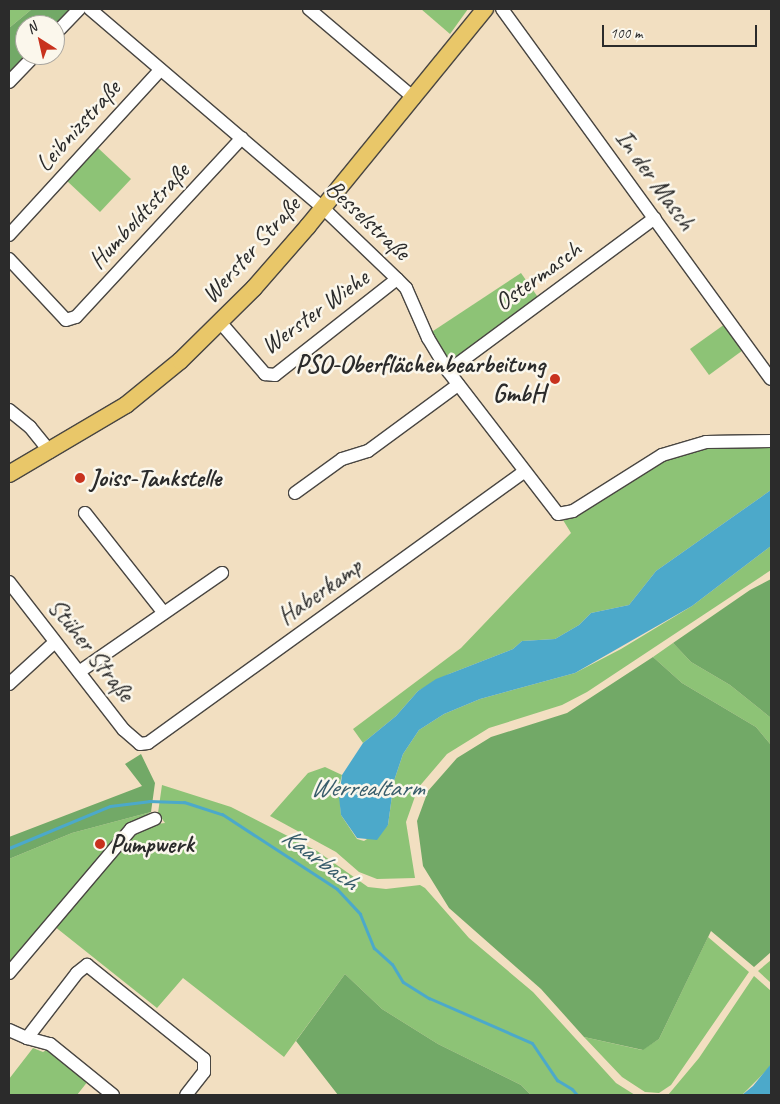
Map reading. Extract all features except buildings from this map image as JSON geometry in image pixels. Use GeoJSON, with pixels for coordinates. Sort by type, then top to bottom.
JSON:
{"type":"FeatureCollection","features":[{"type":"Feature","properties":{"kind":"main road","name":"Werster Straße"},"geometry":{"type":"LineString","coordinates":[[9,474],[50,452],[126,405],[175,366],[254,288],[323,208],[485,9]]}},
{"type":"Feature","properties":{"kind":"street"},"geometry":{"type":"LineString","coordinates":[[65,23],[78,9]]}},
{"type":"Feature","properties":{"kind":"street","name":"Besselstraße"},"geometry":{"type":"LineString","coordinates":[[90,9],[323,208],[398,279],[406,288],[428,338],[448,371],[558,514],[573,511],[662,455],[706,442],[771,442]]}},
{"type":"Feature","properties":{"kind":"street"},"geometry":{"type":"LineString","coordinates":[[309,9],[414,98]]}},
{"type":"Feature","properties":{"kind":"street","name":"In der Masch"},"geometry":{"type":"LineString","coordinates":[[502,9],[771,379]]}},
{"type":"Feature","properties":{"kind":"street"},"geometry":{"type":"LineString","coordinates":[[9,82],[25,65]]}},
{"type":"Feature","properties":{"kind":"street","name":"Leibnizstraße"},"geometry":{"type":"LineString","coordinates":[[9,235],[160,70]]}},
{"type":"Feature","properties":{"kind":"street","name":"Humboldtstraße"},"geometry":{"type":"LineString","coordinates":[[9,259],[66,320],[76,317],[242,138]]}},
{"type":"Feature","properties":{"kind":"street","name":"Ostermasch"},"geometry":{"type":"LineString","coordinates":[[448,371],[655,218]]}},
{"type":"Feature","properties":{"kind":"street","name":"Werster Wiehe"},"geometry":{"type":"LineString","coordinates":[[220,322],[266,374],[275,376],[398,279]]}},
{"type":"Feature","properties":{"kind":"street"},"geometry":{"type":"LineString","coordinates":[[295,493],[342,459],[368,451],[458,385]]}},
{"type":"Feature","properties":{"kind":"street"},"geometry":{"type":"LineString","coordinates":[[9,410],[30,427],[50,452]]}},
{"type":"Feature","properties":{"kind":"street","name":"Haberkamp"},"geometry":{"type":"LineString","coordinates":[[140,744],[161,736],[524,472]]}},
{"type":"Feature","properties":{"kind":"street"},"geometry":{"type":"LineString","coordinates":[[85,513],[164,613]]}},
{"type":"Feature","properties":{"kind":"street"},"geometry":{"type":"LineString","coordinates":[[79,672],[222,573]]}},
{"type":"Feature","properties":{"kind":"street","name":"Stüher Straße"},"geometry":{"type":"LineString","coordinates":[[9,582],[124,730],[140,744]]}},
{"type":"Feature","properties":{"kind":"street"},"geometry":{"type":"LineString","coordinates":[[9,684],[55,642]]}},
{"type":"Feature","properties":{"kind":"street"},"geometry":{"type":"LineString","coordinates":[[9,973],[131,829],[156,819]]}},
{"type":"Feature","properties":{"kind":"street"},"geometry":{"type":"LineString","coordinates":[[28,1038],[77,973],[87,965],[204,1059],[204,1072],[186,1095]]}},
{"type":"Feature","properties":{"kind":"street"},"geometry":{"type":"LineString","coordinates":[[9,1030],[50,1044],[113,1095]]}},
{"type":"Feature","properties":{"kind":"green space"},"geometry":{"type":"Polygon","coordinates":[[[9,9],[32,9],[25,15],[15,15],[15,23],[9,28],[9,9]]]}},
{"type":"Feature","properties":{"kind":"green space"},"geometry":{"type":"Polygon","coordinates":[[[32,9],[74,9],[65,17],[65,15],[25,15],[32,9]]]}},
{"type":"Feature","properties":{"kind":"green space"},"geometry":{"type":"Polygon","coordinates":[[[421,9],[468,9],[450,34],[421,9]]]}},
{"type":"Feature","properties":{"kind":"green space"},"geometry":{"type":"Polygon","coordinates":[[[15,23],[15,65],[20,65],[9,77],[9,28],[15,23]]]}},
{"type":"Feature","properties":{"kind":"green space"},"geometry":{"type":"Polygon","coordinates":[[[97,147],[131,179],[100,212],[66,180],[97,147]]]}},
{"type":"Feature","properties":{"kind":"green space"},"geometry":{"type":"Polygon","coordinates":[[[521,273],[542,303],[453,368],[430,333],[521,273]]]}},
{"type":"Feature","properties":{"kind":"green space"},"geometry":{"type":"Polygon","coordinates":[[[732,319],[750,345],[709,375],[690,349],[732,319]]]}},
{"type":"Feature","properties":{"kind":"green space"},"geometry":{"type":"Polygon","coordinates":[[[709,444],[771,444],[771,490],[656,571],[629,605],[591,613],[579,625],[555,639],[522,641],[513,649],[449,674],[418,691],[396,716],[363,743],[353,729],[461,648],[571,533],[563,520],[664,458],[709,444]]]}},
{"type":"Feature","properties":{"kind":"green space"},"geometry":{"type":"Polygon","coordinates":[[[771,546],[771,570],[587,692],[562,705],[489,728],[447,754],[418,788],[406,822],[415,878],[377,879],[359,872],[336,852],[270,816],[308,773],[325,767],[342,775],[339,786],[341,815],[357,839],[364,841],[388,825],[394,781],[403,754],[419,730],[444,714],[480,699],[575,673],[621,649],[692,606],[771,546]]]}},
{"type":"Feature","properties":{"kind":"green space"},"geometry":{"type":"Polygon","coordinates":[[[771,579],[771,718],[730,685],[691,662],[673,643],[750,590],[771,579]]]}},
{"type":"Feature","properties":{"kind":"green space"},"geometry":{"type":"Polygon","coordinates":[[[673,643],[691,662],[730,685],[771,718],[771,745],[756,727],[682,683],[653,657],[673,643]]]}},
{"type":"Feature","properties":{"kind":"green space"},"geometry":{"type":"Polygon","coordinates":[[[653,657],[682,683],[756,727],[771,745],[771,952],[754,967],[711,931],[659,1039],[643,1050],[584,1037],[541,989],[449,908],[423,866],[417,821],[428,791],[457,758],[491,737],[567,713],[653,657]]]}},
{"type":"Feature","properties":{"kind":"green space"},"geometry":{"type":"Polygon","coordinates":[[[141,754],[155,783],[151,812],[72,833],[9,859],[9,837],[142,786],[125,764],[141,754]]]}},
{"type":"Feature","properties":{"kind":"green space"},"geometry":{"type":"Polygon","coordinates":[[[162,785],[231,807],[317,851],[368,887],[386,889],[420,885],[425,888],[469,938],[533,992],[616,1083],[635,1095],[531,1095],[521,1085],[438,1044],[382,1009],[345,974],[284,1057],[183,978],[157,1008],[54,926],[133,833],[148,825],[165,823],[158,813],[162,785]]]}},
{"type":"Feature","properties":{"kind":"green space"},"geometry":{"type":"Polygon","coordinates":[[[151,812],[128,826],[9,966],[9,859],[72,833],[151,812]]]}},
{"type":"Feature","properties":{"kind":"green space"},"geometry":{"type":"Polygon","coordinates":[[[708,937],[749,972],[671,1085],[659,1093],[645,1092],[622,1077],[584,1037],[642,1050],[659,1039],[708,937]]]}},
{"type":"Feature","properties":{"kind":"green space"},"geometry":{"type":"Polygon","coordinates":[[[771,960],[771,983],[758,971],[771,960]]]}},
{"type":"Feature","properties":{"kind":"green space"},"geometry":{"type":"Polygon","coordinates":[[[345,974],[382,1009],[438,1044],[521,1085],[531,1095],[338,1095],[296,1041],[345,974]]]}},
{"type":"Feature","properties":{"kind":"green space"},"geometry":{"type":"Polygon","coordinates":[[[754,976],[771,991],[771,1064],[768,1069],[742,1095],[668,1095],[699,1058],[754,976]]]}},
{"type":"Feature","properties":{"kind":"green space"},"geometry":{"type":"Polygon","coordinates":[[[33,1048],[43,1052],[48,1049],[92,1076],[77,1095],[9,1095],[9,1079],[33,1048]]]}},
{"type":"Feature","properties":{"kind":"water","name":"Werrealtarm"},"geometry":{"type":"Polygon","coordinates":[[[771,490],[771,546],[692,606],[575,673],[480,699],[444,714],[419,730],[403,754],[394,781],[388,825],[377,840],[357,838],[341,815],[339,797],[342,775],[363,743],[396,716],[418,691],[436,679],[513,649],[522,641],[555,639],[579,625],[591,613],[629,605],[656,571],[771,490]]]}},
{"type":"Feature","properties":{"kind":"water"},"geometry":{"type":"Polygon","coordinates":[[[771,1064],[771,1095],[742,1095],[753,1086],[771,1064]]]}},
{"type":"Feature","properties":{"kind":"waterway","name":"Kaarbach"},"geometry":{"type":"LineString","coordinates":[[9,848],[110,806],[149,801],[184,802],[222,814],[337,889],[360,914],[374,948],[392,964],[403,982],[429,998],[532,1043],[557,1080],[572,1089],[577,1095]]}},
{"type":"Feature","properties":{"kind":"place","name":"PSO-Oberflächenbearbeitung GmbH"},"geometry":{"type":"Point","coordinates":[555,379]}},
{"type":"Feature","properties":{"kind":"place","name":"Joiss-Tankstelle"},"geometry":{"type":"Point","coordinates":[80,478]}},
{"type":"Feature","properties":{"kind":"place","name":"Pumpwerk"},"geometry":{"type":"Point","coordinates":[100,844]}}]}
